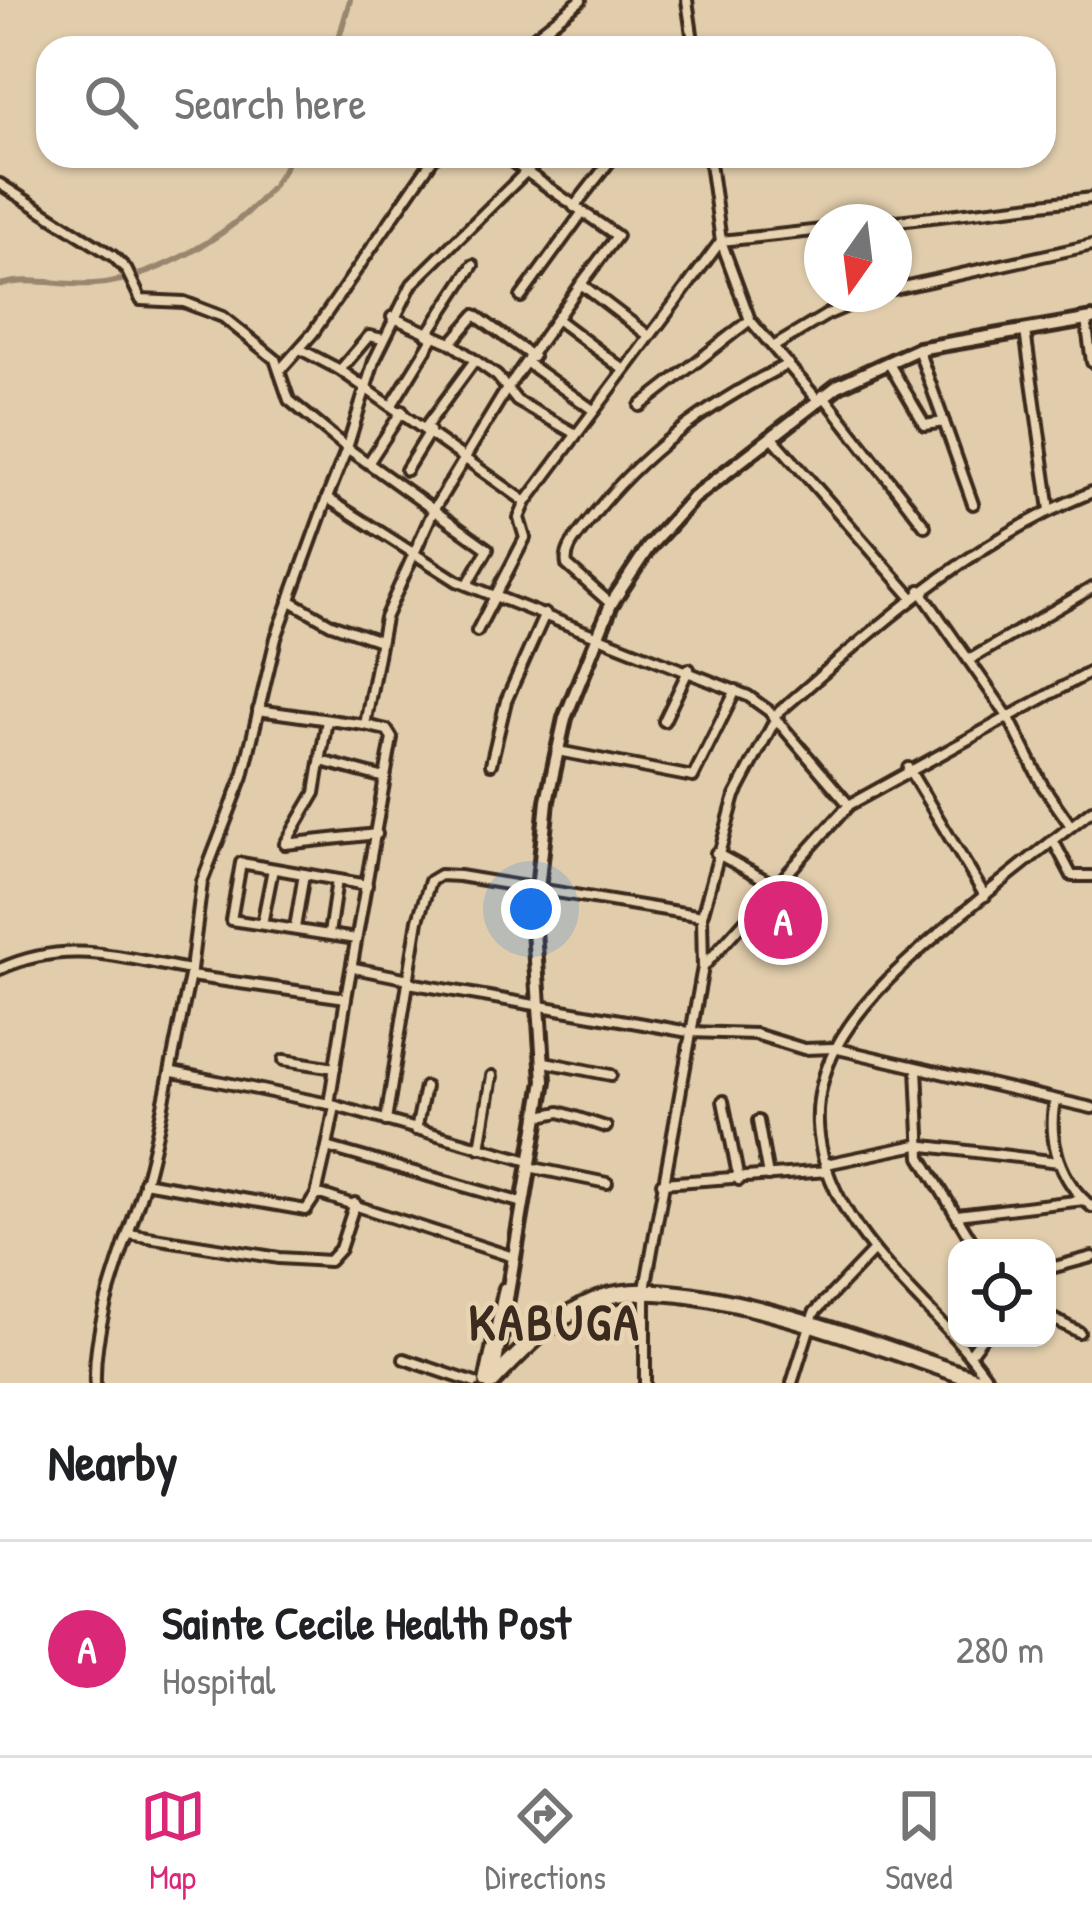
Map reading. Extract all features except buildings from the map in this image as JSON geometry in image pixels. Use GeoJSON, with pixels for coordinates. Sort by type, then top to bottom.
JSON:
{"type":"FeatureCollection","features":[{"type":"Feature","properties":{"kind":"highway"},"geometry":{"type":"LineString","coordinates":[[486,1383],[570,1312],[601,1298],[645,1289],[691,1292],[989,1383]]}},
{"type":"Feature","properties":{"kind":"main road"},"geometry":{"type":"LineString","coordinates":[[486,1383],[540,1115],[544,1062],[534,930],[545,814],[568,707],[611,604],[681,510],[820,397],[918,350],[1089,320]]}},
{"type":"Feature","properties":{"kind":"street"},"geometry":{"type":"LineString","coordinates":[[535,36],[581,0]]}},
{"type":"Feature","properties":{"kind":"street"},"geometry":{"type":"LineString","coordinates":[[687,0],[692,36]]}},
{"type":"Feature","properties":{"kind":"street"},"geometry":{"type":"LineString","coordinates":[[280,370],[300,350],[426,168]]}},
{"type":"Feature","properties":{"kind":"street"},"geometry":{"type":"LineString","coordinates":[[365,725],[380,641],[434,509],[506,390],[617,236],[521,168]]}},
{"type":"Feature","properties":{"kind":"street"},"geometry":{"type":"LineString","coordinates":[[95,1383],[98,1336],[173,1072],[202,882],[243,776],[289,600],[392,317],[423,269],[527,168]]}},
{"type":"Feature","properties":{"kind":"street"},"geometry":{"type":"LineString","coordinates":[[521,297],[606,168]]}},
{"type":"Feature","properties":{"kind":"street"},"geometry":{"type":"LineString","coordinates":[[711,168],[721,241],[750,320],[926,526]]}},
{"type":"Feature","properties":{"kind":"street"},"geometry":{"type":"LineString","coordinates":[[0,184],[100,246],[129,274],[141,301],[209,309],[264,348],[280,370],[289,400],[346,448],[488,549],[469,582]]}},
{"type":"Feature","properties":{"kind":"street"},"geometry":{"type":"LineString","coordinates":[[912,219],[1092,198]]}},
{"type":"Feature","properties":{"kind":"street"},"geometry":{"type":"LineString","coordinates":[[476,631],[525,538],[518,518],[526,502],[721,241],[804,232]]}},
{"type":"Feature","properties":{"kind":"street"},"geometry":{"type":"LineString","coordinates":[[912,285],[1092,245]]}},
{"type":"Feature","properties":{"kind":"street"},"geometry":{"type":"LineString","coordinates":[[392,405],[473,265]]}},
{"type":"Feature","properties":{"kind":"street"},"geometry":{"type":"LineString","coordinates":[[580,284],[650,336]]}},
{"type":"Feature","properties":{"kind":"street"},"geometry":{"type":"LineString","coordinates":[[773,347],[833,312]]}},
{"type":"Feature","properties":{"kind":"street"},"geometry":{"type":"LineString","coordinates":[[451,343],[476,315],[593,410]]}},
{"type":"Feature","properties":{"kind":"street"},"geometry":{"type":"LineString","coordinates":[[392,317],[451,343],[506,390],[576,434]]}},
{"type":"Feature","properties":{"kind":"street"},"geometry":{"type":"LineString","coordinates":[[558,320],[624,370]]}},
{"type":"Feature","properties":{"kind":"street"},"geometry":{"type":"LineString","coordinates":[[640,406],[750,320]]}},
{"type":"Feature","properties":{"kind":"street"},"geometry":{"type":"LineString","coordinates":[[1089,320],[1092,362]]}},
{"type":"Feature","properties":{"kind":"street"},"geometry":{"type":"LineString","coordinates":[[1025,331],[1050,510]]}},
{"type":"Feature","properties":{"kind":"street"},"geometry":{"type":"LineString","coordinates":[[340,370],[361,341],[383,339]]}},
{"type":"Feature","properties":{"kind":"street"},"geometry":{"type":"LineString","coordinates":[[300,350],[340,370],[526,502]]}},
{"type":"Feature","properties":{"kind":"street"},"geometry":{"type":"LineString","coordinates":[[918,350],[973,504]]}},
{"type":"Feature","properties":{"kind":"street"},"geometry":{"type":"LineString","coordinates":[[406,470],[475,359]]}},
{"type":"Feature","properties":{"kind":"street"},"geometry":{"type":"LineString","coordinates":[[888,361],[925,425],[944,422]]}},
{"type":"Feature","properties":{"kind":"street"},"geometry":{"type":"LineString","coordinates":[[611,604],[565,561],[582,530],[666,439],[788,364]]}},
{"type":"Feature","properties":{"kind":"street"},"geometry":{"type":"LineString","coordinates":[[369,462],[402,412]]}},
{"type":"Feature","properties":{"kind":"street"},"geometry":{"type":"LineString","coordinates":[[772,438],[916,593],[969,660],[1009,718],[1042,786],[1071,826]]}},
{"type":"Feature","properties":{"kind":"street"},"geometry":{"type":"LineString","coordinates":[[645,1383],[645,1289],[703,967],[702,916],[735,796],[774,720],[916,593],[1050,510],[1092,492]]}},
{"type":"Feature","properties":{"kind":"street"},"geometry":{"type":"LineString","coordinates":[[327,498],[457,581],[736,690],[774,720],[848,805]]}},
{"type":"Feature","properties":{"kind":"street"},"geometry":{"type":"LineString","coordinates":[[969,660],[1092,588]]}},
{"type":"Feature","properties":{"kind":"street"},"geometry":{"type":"LineString","coordinates":[[289,600],[331,624],[380,641]]}},
{"type":"Feature","properties":{"kind":"street"},"geometry":{"type":"LineString","coordinates":[[491,764],[506,701],[545,614]]}},
{"type":"Feature","properties":{"kind":"street"},"geometry":{"type":"LineString","coordinates":[[664,721],[689,669]]}},
{"type":"Feature","properties":{"kind":"street"},"geometry":{"type":"LineString","coordinates":[[703,967],[848,805],[1092,671]]}},
{"type":"Feature","properties":{"kind":"street"},"geometry":{"type":"LineString","coordinates":[[558,751],[692,777],[736,690]]}},
{"type":"Feature","properties":{"kind":"street"},"geometry":{"type":"LineString","coordinates":[[144,1182],[306,1210],[316,1195],[391,734],[365,725],[258,710]]}},
{"type":"Feature","properties":{"kind":"street"},"geometry":{"type":"LineString","coordinates":[[326,720],[315,793],[285,844],[376,834]]}},
{"type":"Feature","properties":{"kind":"street"},"geometry":{"type":"LineString","coordinates":[[320,761],[385,778]]}},
{"type":"Feature","properties":{"kind":"street"},"geometry":{"type":"LineString","coordinates":[[908,768],[985,896]]}},
{"type":"Feature","properties":{"kind":"street"},"geometry":{"type":"LineString","coordinates":[[989,1383],[970,1354],[874,1250],[827,1168],[820,1113],[834,1048],[867,998],[1092,810]]}},
{"type":"Feature","properties":{"kind":"street"},"geometry":{"type":"LineString","coordinates":[[1054,842],[1072,876],[1092,876]]}},
{"type":"Feature","properties":{"kind":"street"},"geometry":{"type":"LineString","coordinates":[[716,853],[775,885]]}},
{"type":"Feature","properties":{"kind":"street"},"geometry":{"type":"LineString","coordinates":[[356,939],[231,920],[235,890],[241,863],[367,885]]}},
{"type":"Feature","properties":{"kind":"street"},"geometry":{"type":"LineString","coordinates":[[262,924],[273,868]]}},
{"type":"Feature","properties":{"kind":"street"},"geometry":{"type":"LineString","coordinates":[[295,928],[304,874]]}},
{"type":"Feature","properties":{"kind":"street"},"geometry":{"type":"LineString","coordinates":[[386,1121],[418,920],[434,878],[448,875],[538,887],[702,916]]}},
{"type":"Feature","properties":{"kind":"street"},"geometry":{"type":"LineString","coordinates":[[329,934],[337,880]]}},
{"type":"Feature","properties":{"kind":"street"},"geometry":{"type":"LineString","coordinates":[[0,969],[35,954],[66,949],[346,998]]}},
{"type":"Feature","properties":{"kind":"street"},"geometry":{"type":"LineString","coordinates":[[354,968],[689,1032],[754,1034],[804,1048],[834,1048],[1092,1108]]}},
{"type":"Feature","properties":{"kind":"street"},"geometry":{"type":"LineString","coordinates":[[284,1060],[335,1068]]}},
{"type":"Feature","properties":{"kind":"street"},"geometry":{"type":"LineString","coordinates":[[544,1062],[611,1075]]}},
{"type":"Feature","properties":{"kind":"street"},"geometry":{"type":"LineString","coordinates":[[917,1068],[917,1145],[936,1186],[971,1239]]}},
{"type":"Feature","properties":{"kind":"street"},"geometry":{"type":"LineString","coordinates":[[173,1072],[332,1105],[607,1183]]}},
{"type":"Feature","properties":{"kind":"street"},"geometry":{"type":"LineString","coordinates":[[480,1148],[492,1076]]}},
{"type":"Feature","properties":{"kind":"street"},"geometry":{"type":"LineString","coordinates":[[416,1130],[425,1087]]}},
{"type":"Feature","properties":{"kind":"street"},"geometry":{"type":"LineString","coordinates":[[723,1101],[739,1180]]}},
{"type":"Feature","properties":{"kind":"street"},"geometry":{"type":"LineString","coordinates":[[957,1215],[1088,1204],[1060,1162],[1052,1136],[1055,1101]]}},
{"type":"Feature","properties":{"kind":"street"},"geometry":{"type":"LineString","coordinates":[[540,1115],[560,1112],[606,1127]]}},
{"type":"Feature","properties":{"kind":"street"},"geometry":{"type":"LineString","coordinates":[[758,1120],[768,1176]]}},
{"type":"Feature","properties":{"kind":"street"},"geometry":{"type":"LineString","coordinates":[[662,1183],[739,1180],[827,1168],[917,1145],[1060,1162]]}},
{"type":"Feature","properties":{"kind":"street"},"geometry":{"type":"LineString","coordinates":[[327,1148],[519,1202]]}},
{"type":"Feature","properties":{"kind":"street"},"geometry":{"type":"LineString","coordinates":[[316,1195],[355,1203],[510,1256]]}},
{"type":"Feature","properties":{"kind":"street"},"geometry":{"type":"LineString","coordinates":[[129,1234],[279,1258],[328,1261],[340,1249],[355,1203]]}},
{"type":"Feature","properties":{"kind":"street"},"geometry":{"type":"LineString","coordinates":[[792,1383],[807,1327],[817,1309],[874,1250]]}},
{"type":"Feature","properties":{"kind":"street"},"geometry":{"type":"LineString","coordinates":[[1056,1267],[1092,1257]]}},
{"type":"Feature","properties":{"kind":"street"},"geometry":{"type":"LineString","coordinates":[[1056,1321],[1078,1332]]}},
{"type":"Feature","properties":{"kind":"street"},"geometry":{"type":"LineString","coordinates":[[970,1354],[975,1347]]}},
{"type":"Feature","properties":{"kind":"street"},"geometry":{"type":"LineString","coordinates":[[404,1359],[486,1383]]}},
{"type":"Feature","properties":{"kind":"waterway"},"geometry":{"type":"LineString","coordinates":[[340,36],[350,0]]}},
{"type":"Feature","properties":{"kind":"waterway"},"geometry":{"type":"LineString","coordinates":[[0,285],[24,281],[94,284],[148,272],[207,243],[234,223],[258,202],[283,168]]}},
{"type":"Feature","properties":{"kind":"place","name":"Sainte Cecile Health Post"},"geometry":{"type":"Point","coordinates":[783,920]}},
{"type":"Feature","properties":{"kind":"district","name":"KABUGA"},"geometry":{"type":"Point","coordinates":[555,1321]}}]}
